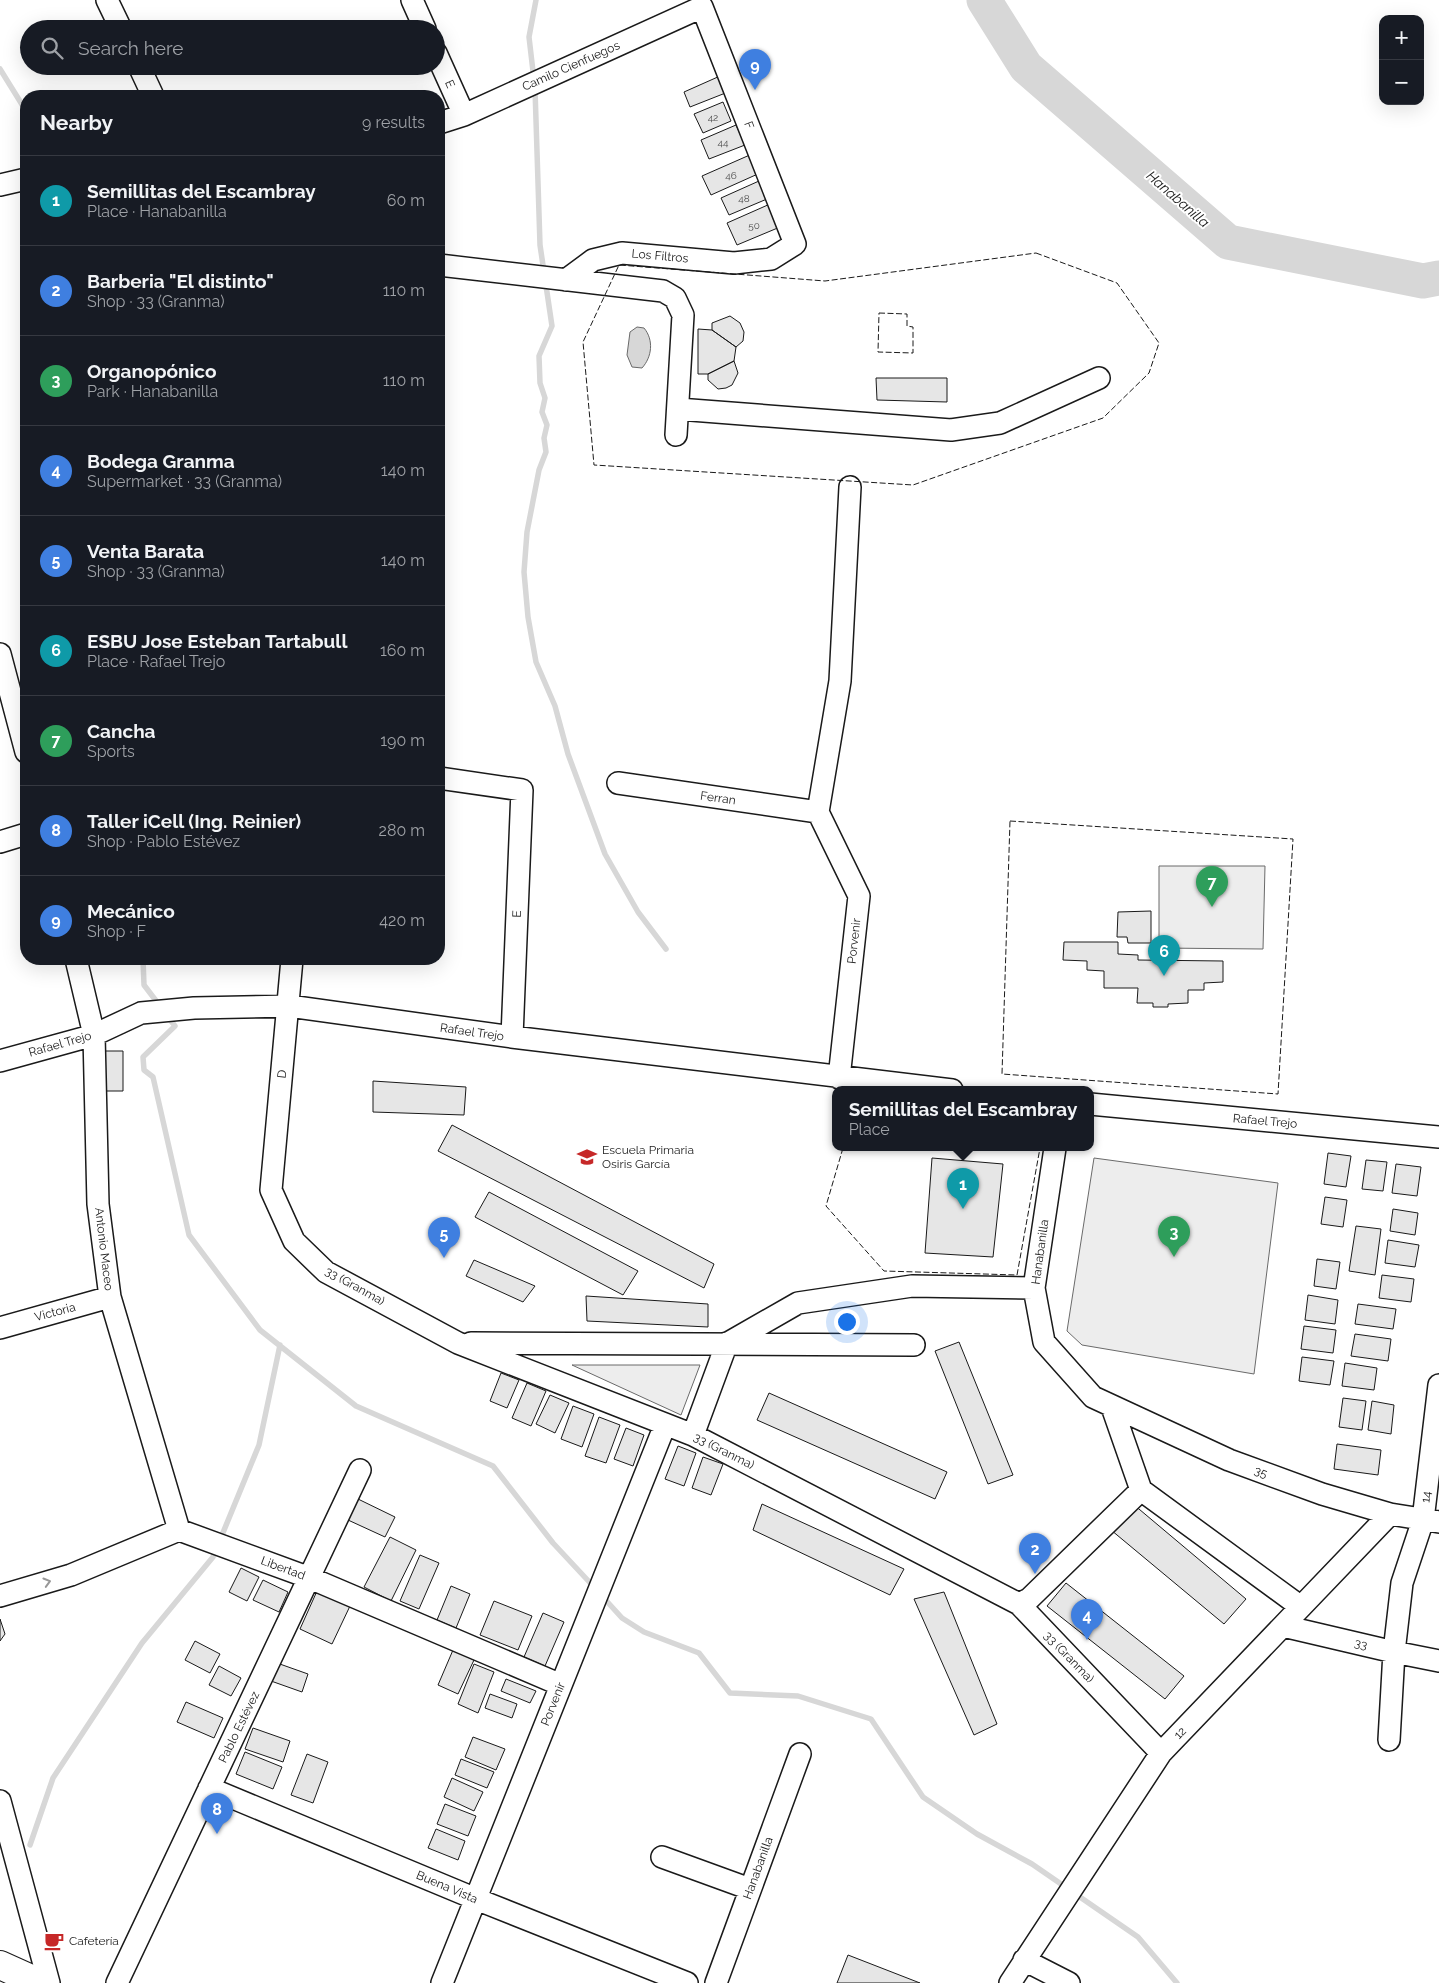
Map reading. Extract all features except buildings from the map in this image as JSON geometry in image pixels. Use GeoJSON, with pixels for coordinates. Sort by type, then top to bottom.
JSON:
{"type":"FeatureCollection","features":[{"type":"Feature","properties":{"kind":"main road"},"geometry":{"type":"LineString","coordinates":[[0,1965],[40,1983]]}},
{"type":"Feature","properties":{"kind":"street"},"geometry":{"type":"LineString","coordinates":[[107,0],[117,20]]}},
{"type":"Feature","properties":{"kind":"street"},"geometry":{"type":"LineString","coordinates":[[412,0],[422,20]]}},
{"type":"Feature","properties":{"kind":"street","name":"Camilo Cienfuegos"},"geometry":{"type":"LineString","coordinates":[[445,121],[464,115],[702,7]]}},
{"type":"Feature","properties":{"kind":"street","name":"F"},"geometry":{"type":"LineString","coordinates":[[702,7],[796,244]]}},
{"type":"Feature","properties":{"kind":"street","name":"E"},"geometry":{"type":"LineString","coordinates":[[445,72],[464,115]]}},
{"type":"Feature","properties":{"kind":"street"},"geometry":{"type":"LineString","coordinates":[[143,75],[150,90]]}},
{"type":"Feature","properties":{"kind":"street"},"geometry":{"type":"LineString","coordinates":[[0,185],[20,180]]}},
{"type":"Feature","properties":{"kind":"street","name":"Los Filtros"},"geometry":{"type":"LineString","coordinates":[[566,280],[593,260],[622,253],[734,263],[771,259],[796,244]]}},
{"type":"Feature","properties":{"kind":"street"},"geometry":{"type":"LineString","coordinates":[[445,266],[663,291],[675,298],[683,315],[676,435]]}},
{"type":"Feature","properties":{"kind":"street"},"geometry":{"type":"LineString","coordinates":[[678,409],[951,430],[1000,423],[1099,378]]}},
{"type":"Feature","properties":{"kind":"street"},"geometry":{"type":"LineString","coordinates":[[818,812],[840,681],[850,487]]}},
{"type":"Feature","properties":{"kind":"street"},"geometry":{"type":"LineString","coordinates":[[0,654],[20,729]]}},
{"type":"Feature","properties":{"kind":"street","name":"E"},"geometry":{"type":"LineString","coordinates":[[445,779],[522,790],[512,1038]]}},
{"type":"Feature","properties":{"kind":"street","name":"Ferran"},"geometry":{"type":"LineString","coordinates":[[618,783],[818,812]]}},
{"type":"Feature","properties":{"kind":"street","name":"Porvenir"},"geometry":{"type":"LineString","coordinates":[[818,812],[859,896],[839,1078]]}},
{"type":"Feature","properties":{"kind":"street"},"geometry":{"type":"LineString","coordinates":[[0,842],[20,836]]}},
{"type":"Feature","properties":{"kind":"street","name":"Antonio Maceo"},"geometry":{"type":"LineString","coordinates":[[77,965],[94,1035],[98,1204],[110,1297],[179,1530]]}},
{"type":"Feature","properties":{"kind":"street","name":"D"},"geometry":{"type":"LineString","coordinates":[[271,1190],[290,1006],[292,965]]}},
{"type":"Feature","properties":{"kind":"street","name":"Rafael Trejo"},"geometry":{"type":"LineString","coordinates":[[0,1062],[94,1035],[141,1013],[194,1008],[290,1006],[512,1038],[914,1086]]}},
{"type":"Feature","properties":{"kind":"street","name":"Rafael Trejo"},"geometry":{"type":"LineString","coordinates":[[1094,1104],[1439,1137]]}},
{"type":"Feature","properties":{"kind":"street","name":"Hanabanilla"},"geometry":{"type":"LineString","coordinates":[[1055,1151],[1034,1288],[1044,1342],[1092,1397]]}},
{"type":"Feature","properties":{"kind":"street","name":"33 (Granma)"},"geometry":{"type":"LineString","coordinates":[[271,1190],[294,1241],[326,1272],[458,1342],[693,1435],[1019,1604],[1161,1753]]}},
{"type":"Feature","properties":{"kind":"street"},"geometry":{"type":"LineString","coordinates":[[693,1435],[727,1343],[798,1303],[912,1286],[1034,1288]]}},
{"type":"Feature","properties":{"kind":"street","name":"Victoria"},"geometry":{"type":"LineString","coordinates":[[0,1328],[110,1297]]}},
{"type":"Feature","properties":{"kind":"street"},"geometry":{"type":"LineString","coordinates":[[458,1342],[914,1345]]}},
{"type":"Feature","properties":{"kind":"street","name":"14"},"geometry":{"type":"LineString","coordinates":[[1389,1740],[1394,1652],[1402,1582],[1431,1521],[1439,1385]]}},
{"type":"Feature","properties":{"kind":"street","name":"35"},"geometry":{"type":"LineString","coordinates":[[1092,1397],[1229,1460],[1322,1494],[1390,1514],[1431,1521]]}},
{"type":"Feature","properties":{"kind":"street"},"geometry":{"type":"LineString","coordinates":[[1112,1407],[1141,1490],[1301,1607]]}},
{"type":"Feature","properties":{"kind":"street","name":"Porvenir"},"geometry":{"type":"LineString","coordinates":[[442,1983],[665,1425]]}},
{"type":"Feature","properties":{"kind":"street","name":"Pablo Estévez"},"geometry":{"type":"LineString","coordinates":[[117,1983],[360,1470]]}},
{"type":"Feature","properties":{"kind":"street"},"geometry":{"type":"LineString","coordinates":[[1019,1604],[1029,1599],[1141,1490]]}},
{"type":"Feature","properties":{"kind":"street","name":"12"},"geometry":{"type":"LineString","coordinates":[[1010,1983],[1161,1753],[1390,1514]]}},
{"type":"Feature","properties":{"kind":"street"},"geometry":{"type":"LineString","coordinates":[[0,1596],[71,1575],[179,1530]]}},
{"type":"Feature","properties":{"kind":"street","name":"Libertad"},"geometry":{"type":"LineString","coordinates":[[179,1530],[310,1578],[561,1685]]}},
{"type":"Feature","properties":{"kind":"street","name":"33"},"geometry":{"type":"LineString","coordinates":[[1283,1626],[1439,1661]]}},
{"type":"Feature","properties":{"kind":"street","name":"Hanabanilla"},"geometry":{"type":"LineString","coordinates":[[716,1983],[800,1754]]}},
{"type":"Feature","properties":{"kind":"street","name":"Buena Vista"},"geometry":{"type":"LineString","coordinates":[[209,1788],[476,1899],[687,1983]]}},
{"type":"Feature","properties":{"kind":"street"},"geometry":{"type":"LineString","coordinates":[[0,1801],[49,1983]]}},
{"type":"Feature","properties":{"kind":"street"},"geometry":{"type":"LineString","coordinates":[[662,1857],[750,1888]]}},
{"type":"Feature","properties":{"kind":"street"},"geometry":{"type":"LineString","coordinates":[[1024,1960],[1069,1983]]}},
{"type":"Feature","properties":{"kind":"shaded area"},"geometry":{"type":"Polygon","coordinates":[[[637,327],[644,328],[651,348],[648,359],[642,368],[632,367],[627,355],[630,332],[637,327]]]}},
{"type":"Feature","properties":{"kind":"shaded area"},"geometry":{"type":"Polygon","coordinates":[[[1159,866],[1265,866],[1263,949],[1159,948],[1159,866]]]}},
{"type":"Feature","properties":{"kind":"shaded area"},"geometry":{"type":"Polygon","coordinates":[[[1094,1158],[1278,1183],[1254,1374],[1082,1345],[1067,1331],[1094,1158]]]}},
{"type":"Feature","properties":{"kind":"shaded area"},"geometry":{"type":"Polygon","coordinates":[[[572,1365],[700,1365],[681,1415],[572,1365]]]}},
{"type":"Feature","properties":{"kind":"waterway"},"geometry":{"type":"LineString","coordinates":[[534,80],[529,37],[536,0]]}},
{"type":"Feature","properties":{"kind":"waterway","name":"Hanabanilla"},"geometry":{"type":"LineString","coordinates":[[984,0],[1026,67],[1228,242],[1423,281],[1439,278]]}},
{"type":"Feature","properties":{"kind":"waterway"},"geometry":{"type":"LineString","coordinates":[[0,69],[20,101]]}},
{"type":"Feature","properties":{"kind":"waterway"},"geometry":{"type":"LineString","coordinates":[[535,89],[540,245],[552,326],[539,356],[540,383],[545,398],[542,412],[547,425],[544,438],[546,452],[539,470],[527,532],[524,572],[528,617],[536,662],[555,706],[568,754],[605,854],[638,912],[666,949]]}},
{"type":"Feature","properties":{"kind":"waterway"},"geometry":{"type":"LineString","coordinates":[[143,965],[144,985],[160,1006]]}},
{"type":"Feature","properties":{"kind":"waterway"},"geometry":{"type":"LineString","coordinates":[[167,1016],[175,1026],[143,1057],[144,1070],[153,1077],[189,1235],[260,1330],[356,1406],[493,1466],[553,1543],[594,1587]]}},
{"type":"Feature","properties":{"kind":"waterway"},"geometry":{"type":"LineString","coordinates":[[30,1845],[53,1778],[142,1643],[213,1557],[259,1445],[280,1345]]}},
{"type":"Feature","properties":{"kind":"waterway"},"geometry":{"type":"LineString","coordinates":[[602,1596],[622,1618],[644,1632],[699,1653],[730,1693],[798,1696],[871,1719],[923,1797],[977,1834],[1032,1864],[1138,1937],[1177,1983]]}},
{"type":"Feature","properties":{"kind":"fence"},"geometry":{"type":"LineString","coordinates":[[1036,253],[1117,283],[1159,343],[1149,373],[1103,418],[913,485],[594,465],[583,342],[619,265],[825,281],[1036,253]]}},
{"type":"Feature","properties":{"kind":"fence"},"geometry":{"type":"LineString","coordinates":[[879,313],[907,314],[907,326],[913,327],[913,353],[878,352],[879,313]]}},
{"type":"Feature","properties":{"kind":"fence"},"geometry":{"type":"LineString","coordinates":[[1010,821],[1293,839],[1278,1094],[1002,1074],[1010,821]]}},
{"type":"Feature","properties":{"kind":"fence"},"geometry":{"type":"LineString","coordinates":[[842,1151],[826,1206],[884,1271],[1017,1275],[1039,1151]]}},
{"type":"Feature","properties":{"kind":"place","name":"Mecánico"},"geometry":{"type":"Point","coordinates":[755,90]}},
{"type":"Feature","properties":{"kind":"place","name":"Cancha"},"geometry":{"type":"Point","coordinates":[1212,907]}},
{"type":"Feature","properties":{"kind":"place","name":"ESBU Jose Esteban Tartabull"},"geometry":{"type":"Point","coordinates":[1164,976]}},
{"type":"Feature","properties":{"kind":"place","name":"Escuela Primaria Osiris García"},"geometry":{"type":"Point","coordinates":[587,1157]}},
{"type":"Feature","properties":{"kind":"place","name":"Semillitas del Escambray"},"geometry":{"type":"Point","coordinates":[963,1209]}},
{"type":"Feature","properties":{"kind":"place","name":"Organopónico"},"geometry":{"type":"Point","coordinates":[1174,1257]}},
{"type":"Feature","properties":{"kind":"place","name":"Venta Barata"},"geometry":{"type":"Point","coordinates":[444,1258]}},
{"type":"Feature","properties":{"kind":"place","name":"Barberia \"El distinto\""},"geometry":{"type":"Point","coordinates":[1035,1574]}},
{"type":"Feature","properties":{"kind":"place","name":"Bodega Granma"},"geometry":{"type":"Point","coordinates":[1087,1640]}},
{"type":"Feature","properties":{"kind":"place","name":"Taller iCell (Ing. Reinier)"},"geometry":{"type":"Point","coordinates":[217,1834]}},
{"type":"Feature","properties":{"kind":"place","name":"Cafetería"},"geometry":{"type":"Point","coordinates":[54,1941]}}]}
